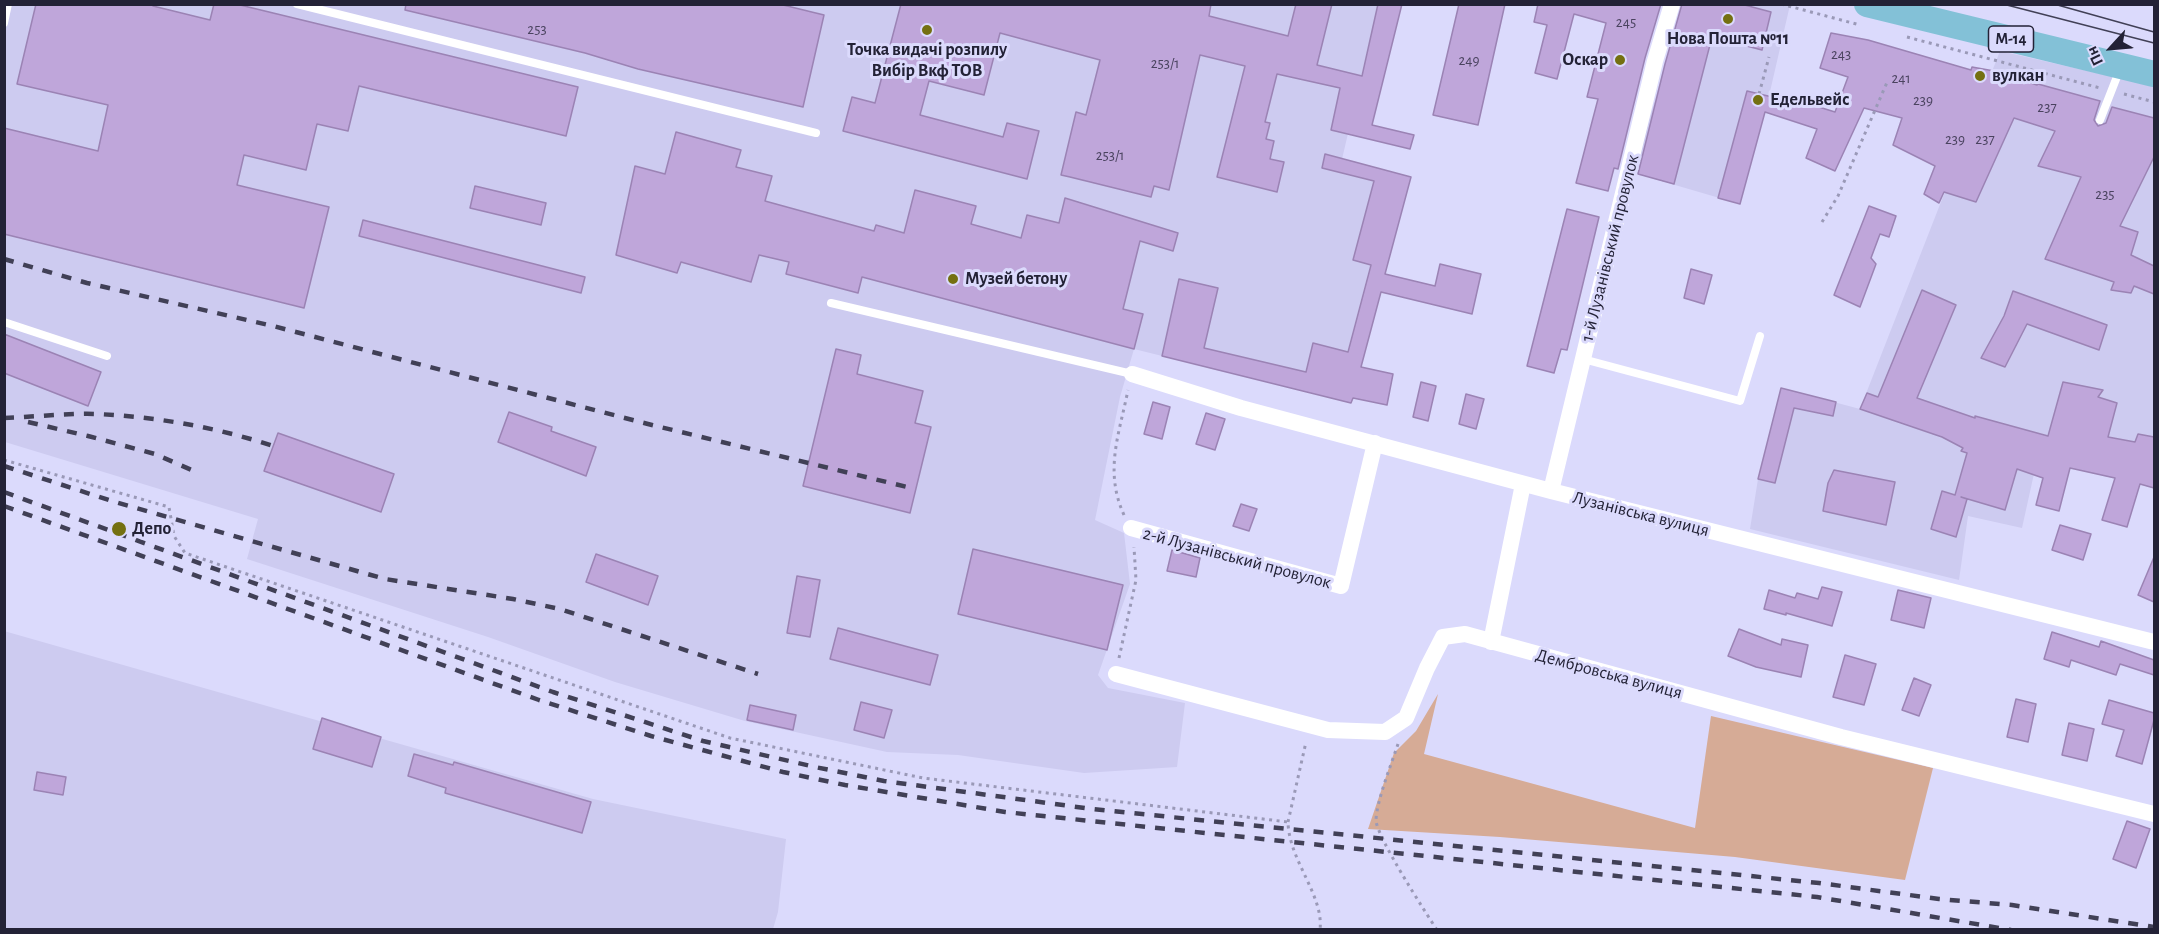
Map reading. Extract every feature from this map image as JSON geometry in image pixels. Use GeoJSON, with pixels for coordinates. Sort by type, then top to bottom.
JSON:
{"type":"FeatureCollection","features":[{"type":"Feature","properties":{"kind":"main road","name":"М-14"},"geometry":{"type":"LineString","coordinates":[[1864,15],[2154,74]]}},
{"type":"Feature","properties":{"kind":"street","name":"1-й Лузанівський провулок"},"geometry":{"type":"LineString","coordinates":[[1551,491],[1655,61],[1672,4]]}},
{"type":"Feature","properties":{"kind":"street","name":"Лузанівська вулиця"},"geometry":{"type":"LineString","coordinates":[[1132,374],[1241,408],[1523,484],[2154,642]]}},
{"type":"Feature","properties":{"kind":"street","name":"2-й Лузанівський провулок"},"geometry":{"type":"LineString","coordinates":[[1131,528],[1341,586],[1375,443]]}},
{"type":"Feature","properties":{"kind":"street"},"geometry":{"type":"LineString","coordinates":[[1491,642],[1523,484]]}},
{"type":"Feature","properties":{"kind":"street","name":"Дембровська вулиця"},"geometry":{"type":"LineString","coordinates":[[1406,718],[1443,637],[1465,634],[1841,736],[2154,813]]}},
{"type":"Feature","properties":{"kind":"street"},"geometry":{"type":"LineString","coordinates":[[1116,674],[1328,730],[1384,732],[1406,718]]}},
{"type":"Feature","properties":{"kind":"lane"},"geometry":{"type":"LineString","coordinates":[[4,23],[8,4]]}},
{"type":"Feature","properties":{"kind":"lane"},"geometry":{"type":"LineString","coordinates":[[297,4],[816,133]]}},
{"type":"Feature","properties":{"kind":"lane"},"geometry":{"type":"LineString","coordinates":[[2100,120],[2122,66]]}},
{"type":"Feature","properties":{"kind":"lane"},"geometry":{"type":"LineString","coordinates":[[831,303],[1132,374]]}},
{"type":"Feature","properties":{"kind":"lane"},"geometry":{"type":"LineString","coordinates":[[4,322],[106,356]]}},
{"type":"Feature","properties":{"kind":"lane"},"geometry":{"type":"LineString","coordinates":[[1583,358],[1740,401],[1760,336]]}},
{"type":"Feature","properties":{"kind":"path"},"geometry":{"type":"LineString","coordinates":[[1781,4],[1864,15]]}},
{"type":"Feature","properties":{"kind":"path"},"geometry":{"type":"LineString","coordinates":[[1905,37],[2154,102]]}},
{"type":"Feature","properties":{"kind":"path"},"geometry":{"type":"LineString","coordinates":[[1759,94],[1769,57]]}},
{"type":"Feature","properties":{"kind":"path"},"geometry":{"type":"LineString","coordinates":[[1822,222],[1838,196],[1888,80]]}},
{"type":"Feature","properties":{"kind":"path"},"geometry":{"type":"LineString","coordinates":[[4,460],[169,507],[174,536],[185,553],[730,738],[923,778],[1288,822]]}},
{"type":"Feature","properties":{"kind":"path"},"geometry":{"type":"LineString","coordinates":[[1406,718],[1379,805],[1376,822],[1389,851],[1437,930]]}},
{"type":"Feature","properties":{"kind":"path"},"geometry":{"type":"LineString","coordinates":[[1310,726],[1288,822],[1295,857],[1318,905],[1320,930]]}},
{"type":"Feature","properties":{"kind":"shaded area"},"geometry":{"type":"Polygon","coordinates":[[[4,5],[1378,5],[1339,172],[1391,186],[1335,399],[1134,349],[1120,397],[1095,520],[1124,533],[1130,584],[1098,675],[1108,688],[1185,703],[1177,767],[1084,773],[958,755],[887,752],[745,721],[615,682],[488,637],[247,559],[258,519],[5,442],[4,5]]]}},
{"type":"Feature","properties":{"kind":"shaded area"},"geometry":{"type":"Polygon","coordinates":[[[1682,5],[1790,5],[1769,96],[1740,204],[1634,173],[1682,5]]]}},
{"type":"Feature","properties":{"kind":"shaded area"},"geometry":{"type":"Polygon","coordinates":[[[2000,51],[2154,86],[2154,488],[2037,460],[2022,528],[1968,516],[1959,580],[1750,529],[1758,479],[1781,388],[1860,409],[2000,51]]]}},
{"type":"Feature","properties":{"kind":"shaded area"},"geometry":{"type":"Polygon","coordinates":[[[4,631],[593,799],[786,839],[778,912],[773,929],[5,929],[4,631]]]}},
{"type":"Feature","properties":{"kind":"shaded area"},"geometry":{"type":"Polygon","coordinates":[[[1438,694],[1424,754],[1695,828],[1711,716],[1933,768],[1905,880],[1735,857],[1500,837],[1368,829],[1394,753],[1416,731],[1438,694]]]}},
{"type":"Feature","properties":{"kind":"building"},"geometry":{"type":"Polygon","coordinates":[[[36,4],[154,4],[153,6],[210,20],[214,4],[236,4],[578,87],[566,136],[359,86],[348,131],[317,124],[306,170],[244,155],[237,185],[329,207],[304,308],[4,234],[4,128],[98,151],[108,105],[17,84],[36,4]]]}},
{"type":"Feature","properties":{"kind":"building"},"geometry":{"type":"Polygon","coordinates":[[[406,4],[779,4],[824,15],[803,107],[638,69],[585,53],[405,10],[406,4]]]}},
{"type":"Feature","properties":{"kind":"building"},"geometry":{"type":"Polygon","coordinates":[[[901,4],[1211,4],[1209,16],[1288,36],[1296,4],[1332,4],[1317,65],[1362,76],[1378,4],[1402,4],[1372,125],[1414,135],[1410,149],[1331,130],[1340,88],[1277,74],[1265,122],[1270,123],[1266,139],[1274,141],[1270,159],[1284,162],[1277,192],[1217,177],[1245,66],[1200,55],[1169,190],[1154,186],[1151,197],[1061,175],[1076,112],[1086,115],[1100,60],[1000,33],[984,95],[929,81],[920,115],[1003,137],[1007,123],[1039,131],[1027,179],[843,131],[852,97],[875,103],[901,4]]]}},
{"type":"Feature","properties":{"kind":"building"},"geometry":{"type":"Polygon","coordinates":[[[1459,4],[1505,4],[1478,125],[1433,115],[1459,4]]]}},
{"type":"Feature","properties":{"kind":"building"},"geometry":{"type":"Polygon","coordinates":[[[1538,4],[1661,4],[1645,58],[1618,169],[1614,168],[1608,191],[1576,183],[1598,99],[1587,97],[1606,23],[1574,14],[1557,79],[1535,73],[1547,25],[1534,22],[1538,4]]]}},
{"type":"Feature","properties":{"kind":"building"},"geometry":{"type":"Polygon","coordinates":[[[1682,4],[1741,4],[1771,12],[1762,50],[1712,37],[1674,184],[1638,174],[1682,4]]]}},
{"type":"Feature","properties":{"kind":"building"},"geometry":{"type":"Polygon","coordinates":[[[1831,33],[1868,40],[1971,70],[1972,67],[1994,71],[2100,101],[2094,120],[2098,126],[2106,123],[2112,107],[2154,118],[2154,157],[2120,226],[2138,232],[2131,255],[2154,266],[2154,294],[2134,286],[2131,293],[2111,290],[2114,282],[2045,259],[2081,177],[2038,166],[2055,131],[2014,118],[1976,202],[1944,192],[1939,203],[1924,194],[1935,166],[1893,145],[1902,118],[1864,108],[1835,171],[1806,158],[1817,129],[1765,112],[1740,204],[1718,198],[1747,91],[1789,101],[1790,98],[1835,112],[1848,77],[1820,68],[1831,33]]]}},
{"type":"Feature","properties":{"kind":"building"},"geometry":{"type":"Polygon","coordinates":[[[676,132],[741,150],[736,167],[772,176],[765,201],[874,231],[876,225],[904,233],[915,190],[976,206],[971,224],[1021,238],[1027,215],[1059,223],[1065,198],[1178,233],[1173,251],[1140,241],[1123,309],[1143,314],[1134,349],[862,277],[858,293],[786,274],[789,262],[759,255],[751,282],[681,262],[677,273],[616,255],[635,166],[665,174],[676,132]]]}},
{"type":"Feature","properties":{"kind":"building"},"geometry":{"type":"Polygon","coordinates":[[[1325,154],[1411,177],[1385,274],[1435,286],[1440,264],[1481,274],[1472,314],[1381,292],[1361,367],[1393,374],[1387,405],[1353,398],[1351,403],[1162,356],[1179,279],[1218,288],[1204,348],[1306,372],[1313,343],[1348,352],[1371,265],[1353,260],[1374,181],[1322,168],[1325,154]]]}},
{"type":"Feature","properties":{"kind":"building"},"geometry":{"type":"Polygon","coordinates":[[[475,186],[546,203],[541,225],[470,208],[475,186]]]}},
{"type":"Feature","properties":{"kind":"building"},"geometry":{"type":"Polygon","coordinates":[[[1869,206],[1896,216],[1889,237],[1880,234],[1871,258],[1876,264],[1860,307],[1834,295],[1869,206]]]}},
{"type":"Feature","properties":{"kind":"building"},"geometry":{"type":"Polygon","coordinates":[[[1567,209],[1599,217],[1567,350],[1561,349],[1554,373],[1527,366],[1567,209]]]}},
{"type":"Feature","properties":{"kind":"building"},"geometry":{"type":"Polygon","coordinates":[[[363,220],[585,277],[581,293],[359,236],[363,220]]]}},
{"type":"Feature","properties":{"kind":"building"},"geometry":{"type":"Polygon","coordinates":[[[1691,269],[1712,275],[1704,304],[1684,298],[1691,269]]]}},
{"type":"Feature","properties":{"kind":"building"},"geometry":{"type":"Polygon","coordinates":[[[1922,290],[1956,305],[1917,398],[1975,418],[1975,416],[2048,436],[2063,382],[2103,390],[2098,397],[2117,403],[2108,437],[2135,442],[2138,434],[2154,437],[2154,488],[2140,484],[2127,527],[2102,520],[2115,478],[2070,468],[2059,511],[2036,505],[2043,478],[2017,469],[2005,510],[1961,497],[1967,499],[1956,537],[1931,529],[1942,491],[1955,495],[1967,453],[1961,451],[1963,448],[1942,437],[1860,409],[1867,393],[1878,397],[1922,290]]]}},
{"type":"Feature","properties":{"kind":"building"},"geometry":{"type":"Polygon","coordinates":[[[2013,291],[2107,325],[2099,350],[2027,324],[2005,367],[1981,358],[2004,316],[2013,291]]]}},
{"type":"Feature","properties":{"kind":"building"},"geometry":{"type":"Polygon","coordinates":[[[4,334],[101,372],[88,406],[4,373],[4,334]]]}},
{"type":"Feature","properties":{"kind":"building"},"geometry":{"type":"Polygon","coordinates":[[[836,349],[861,355],[857,374],[923,391],[915,423],[931,427],[910,513],[803,486],[836,349]]]}},
{"type":"Feature","properties":{"kind":"building"},"geometry":{"type":"Polygon","coordinates":[[[1421,382],[1436,386],[1428,421],[1413,417],[1421,382]]]}},
{"type":"Feature","properties":{"kind":"building"},"geometry":{"type":"Polygon","coordinates":[[[1781,388],[1836,402],[1833,416],[1794,408],[1775,483],[1758,479],[1781,388]]]}},
{"type":"Feature","properties":{"kind":"building"},"geometry":{"type":"Polygon","coordinates":[[[1466,394],[1484,399],[1476,429],[1459,424],[1466,394]]]}},
{"type":"Feature","properties":{"kind":"building"},"geometry":{"type":"Polygon","coordinates":[[[1153,402],[1170,407],[1162,439],[1144,434],[1153,402]]]}},
{"type":"Feature","properties":{"kind":"building"},"geometry":{"type":"Polygon","coordinates":[[[509,412],[552,427],[551,431],[596,447],[586,476],[498,442],[509,412]]]}},
{"type":"Feature","properties":{"kind":"building"},"geometry":{"type":"Polygon","coordinates":[[[1206,413],[1225,419],[1215,450],[1196,444],[1206,413]]]}},
{"type":"Feature","properties":{"kind":"building"},"geometry":{"type":"Polygon","coordinates":[[[278,433],[394,474],[381,512],[264,471],[278,433]]]}},
{"type":"Feature","properties":{"kind":"building"},"geometry":{"type":"Polygon","coordinates":[[[1834,470],[1895,482],[1886,525],[1823,511],[1828,483],[1834,470]]]}},
{"type":"Feature","properties":{"kind":"building"},"geometry":{"type":"Polygon","coordinates":[[[1241,504],[1257,509],[1249,531],[1233,526],[1241,504]]]}},
{"type":"Feature","properties":{"kind":"building"},"geometry":{"type":"Polygon","coordinates":[[[2060,525],[2091,534],[2083,560],[2052,550],[2060,525]]]}},
{"type":"Feature","properties":{"kind":"building"},"geometry":{"type":"Polygon","coordinates":[[[973,549],[1123,585],[1107,650],[958,614],[973,549]]]}},
{"type":"Feature","properties":{"kind":"building"},"geometry":{"type":"Polygon","coordinates":[[[1172,550],[1200,558],[1196,577],[1167,571],[1172,550]]]}},
{"type":"Feature","properties":{"kind":"building"},"geometry":{"type":"Polygon","coordinates":[[[596,554],[658,576],[648,605],[586,582],[596,554]]]}},
{"type":"Feature","properties":{"kind":"building"},"geometry":{"type":"Polygon","coordinates":[[[2154,557],[2154,602],[2138,595],[2154,557]]]}},
{"type":"Feature","properties":{"kind":"building"},"geometry":{"type":"Polygon","coordinates":[[[797,576],[820,580],[810,637],[787,633],[797,576]]]}},
{"type":"Feature","properties":{"kind":"building"},"geometry":{"type":"Polygon","coordinates":[[[1822,587],[1842,592],[1832,626],[1764,609],[1769,590],[1795,598],[1797,593],[1818,599],[1822,587]]]}},
{"type":"Feature","properties":{"kind":"building"},"geometry":{"type":"Polygon","coordinates":[[[1898,590],[1931,598],[1924,628],[1891,620],[1898,590]]]}},
{"type":"Feature","properties":{"kind":"building"},"geometry":{"type":"Polygon","coordinates":[[[838,628],[938,655],[930,685],[830,659],[838,628]]]}},
{"type":"Feature","properties":{"kind":"building"},"geometry":{"type":"Polygon","coordinates":[[[1739,629],[1781,645],[1782,639],[1808,645],[1801,677],[1756,667],[1728,656],[1739,629]]]}},
{"type":"Feature","properties":{"kind":"building"},"geometry":{"type":"Polygon","coordinates":[[[2052,632],[2099,647],[2101,641],[2154,660],[2154,675],[2120,664],[2116,675],[2071,660],[2069,667],[2044,659],[2052,632]]]}},
{"type":"Feature","properties":{"kind":"building"},"geometry":{"type":"Polygon","coordinates":[[[1845,655],[1876,664],[1864,705],[1833,697],[1845,655]]]}},
{"type":"Feature","properties":{"kind":"building"},"geometry":{"type":"Polygon","coordinates":[[[1914,678],[1931,685],[1919,716],[1902,710],[1914,678]]]}},
{"type":"Feature","properties":{"kind":"building"},"geometry":{"type":"Polygon","coordinates":[[[2016,699],[2036,704],[2028,742],[2007,737],[2016,699]]]}},
{"type":"Feature","properties":{"kind":"building"},"geometry":{"type":"Polygon","coordinates":[[[2109,700],[2154,713],[2142,764],[2116,756],[2124,730],[2102,724],[2109,700]]]}},
{"type":"Feature","properties":{"kind":"building"},"geometry":{"type":"Polygon","coordinates":[[[861,702],[892,710],[884,738],[854,730],[861,702]]]}},
{"type":"Feature","properties":{"kind":"building"},"geometry":{"type":"Polygon","coordinates":[[[750,705],[796,715],[793,730],[747,720],[750,705]]]}},
{"type":"Feature","properties":{"kind":"building"},"geometry":{"type":"Polygon","coordinates":[[[322,718],[381,737],[372,767],[313,749],[322,718]]]}},
{"type":"Feature","properties":{"kind":"building"},"geometry":{"type":"Polygon","coordinates":[[[2069,723],[2094,729],[2087,761],[2062,755],[2069,723]]]}},
{"type":"Feature","properties":{"kind":"building"},"geometry":{"type":"Polygon","coordinates":[[[414,754],[453,765],[454,762],[591,802],[582,833],[445,793],[446,788],[408,776],[414,754]]]}},
{"type":"Feature","properties":{"kind":"building"},"geometry":{"type":"Polygon","coordinates":[[[37,772],[66,777],[63,795],[34,790],[37,772]]]}},
{"type":"Feature","properties":{"kind":"building"},"geometry":{"type":"Polygon","coordinates":[[[2127,821],[2150,829],[2136,868],[2113,859],[2127,821]]]}},
{"type":"Feature","properties":{"kind":"tram line"},"geometry":{"type":"LineString","coordinates":[[2003,4],[2154,43]]}},
{"type":"Feature","properties":{"kind":"tram line"},"geometry":{"type":"LineString","coordinates":[[2054,4],[2154,32]]}},
{"type":"Feature","properties":{"kind":"railway"},"geometry":{"type":"LineString","coordinates":[[4,259],[87,283],[273,326],[648,424],[907,487]]}},
{"type":"Feature","properties":{"kind":"railway"},"geometry":{"type":"LineString","coordinates":[[4,418],[85,414],[119,415],[208,428],[273,446]]}},
{"type":"Feature","properties":{"kind":"railway"},"geometry":{"type":"LineString","coordinates":[[28,422],[155,454],[194,471]]}},
{"type":"Feature","properties":{"kind":"railway"},"geometry":{"type":"LineString","coordinates":[[4,466],[115,502],[385,579],[513,599],[560,609],[758,674]]}},
{"type":"Feature","properties":{"kind":"railway"},"geometry":{"type":"LineString","coordinates":[[4,492],[553,692],[703,741],[884,781],[1092,809],[1819,883],[1939,899],[2012,905],[2154,927]]}},
{"type":"Feature","properties":{"kind":"railway"},"geometry":{"type":"LineString","coordinates":[[4,506],[539,700],[651,736],[783,772],[1005,812],[1817,897],[2011,930]]}},
{"type":"Feature","properties":{"kind":"place","name":"Нова Пошта №11"},"geometry":{"type":"Point","coordinates":[1728,19]}},
{"type":"Feature","properties":{"kind":"place","name":"Точка видачі розпилу Вибір Вкф ТОВ"},"geometry":{"type":"Point","coordinates":[927,30]}},
{"type":"Feature","properties":{"kind":"place","name":"Оскар"},"geometry":{"type":"Point","coordinates":[1620,60]}},
{"type":"Feature","properties":{"kind":"place","name":"вулкан"},"geometry":{"type":"Point","coordinates":[1980,76]}},
{"type":"Feature","properties":{"kind":"place","name":"Едельвейс"},"geometry":{"type":"Point","coordinates":[1758,100]}},
{"type":"Feature","properties":{"kind":"place","name":"Музей бетону"},"geometry":{"type":"Point","coordinates":[953,279]}},
{"type":"Feature","properties":{"kind":"place","name":"Депо"},"geometry":{"type":"Point","coordinates":[119,529]}}]}
